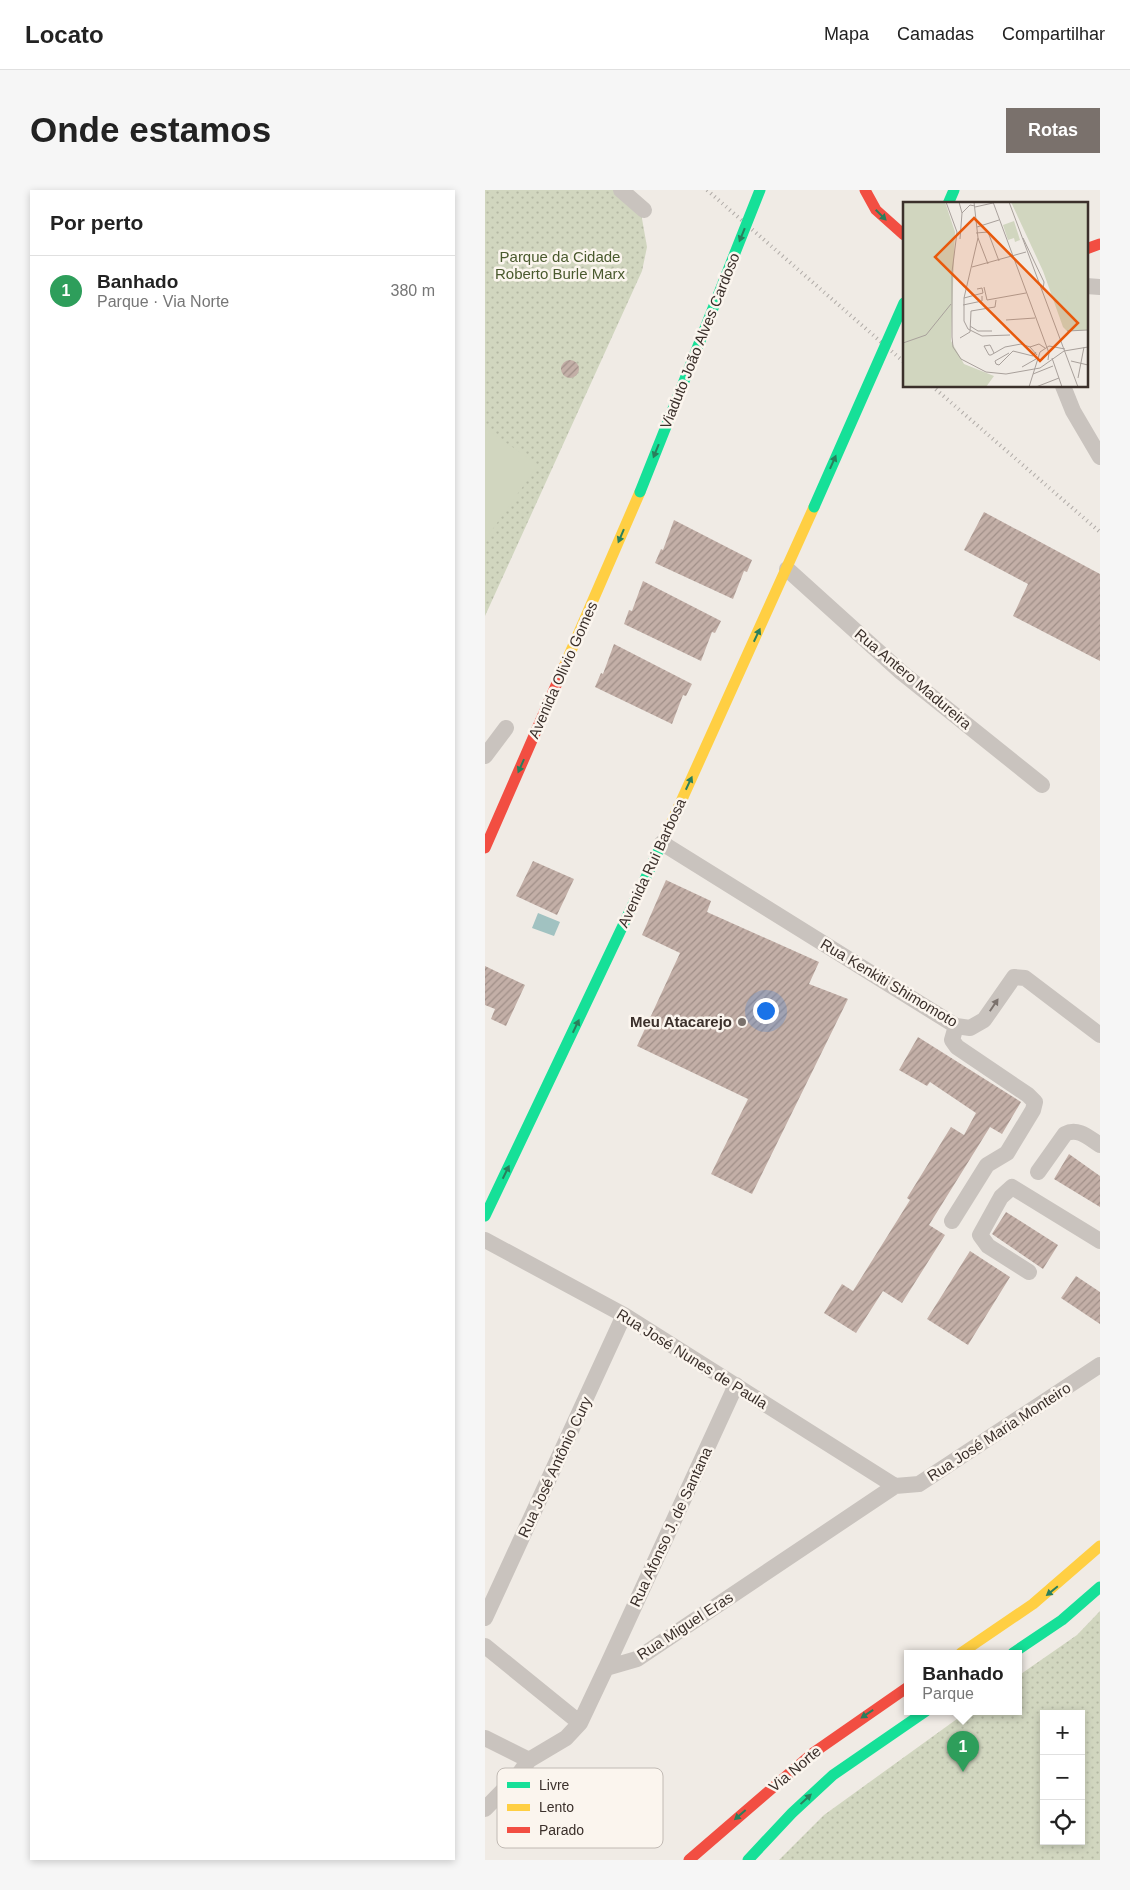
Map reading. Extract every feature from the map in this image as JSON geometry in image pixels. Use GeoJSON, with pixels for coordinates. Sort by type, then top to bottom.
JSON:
{"type":"FeatureCollection","features":[{"type":"Feature","properties":{"kind":"main road","name":"Viaduto João Alves Cardoso"},"geometry":{"type":"LineString","coordinates":[[640,492],[760,190]]}},
{"type":"Feature","properties":{"kind":"main road"},"geometry":{"type":"LineString","coordinates":[[865,190],[869,201],[879,215],[903,234]]}},
{"type":"Feature","properties":{"kind":"main road"},"geometry":{"type":"LineString","coordinates":[[949,202],[954,190]]}},
{"type":"Feature","properties":{"kind":"main road"},"geometry":{"type":"LineString","coordinates":[[1087,250],[1100,244]]}},
{"type":"Feature","properties":{"kind":"main road","name":"Avenida Rui Barbosa"},"geometry":{"type":"LineString","coordinates":[[485,1216],[662,843],[787,569],[903,305]]}},
{"type":"Feature","properties":{"kind":"main road","name":"Avenida Olivio Gomes"},"geometry":{"type":"LineString","coordinates":[[485,848],[640,492]]}},
{"type":"Feature","properties":{"kind":"main road"},"geometry":{"type":"LineString","coordinates":[[966,1650],[1019,1616],[1053,1590],[1100,1546]]}},
{"type":"Feature","properties":{"kind":"main road"},"geometry":{"type":"LineString","coordinates":[[1017,1650],[1062,1620],[1100,1587]]}},
{"type":"Feature","properties":{"kind":"main road","name":"Via Norte"},"geometry":{"type":"LineString","coordinates":[[689,1860],[813,1753],[904,1690]]}},
{"type":"Feature","properties":{"kind":"main road","name":"Via Norte"},"geometry":{"type":"LineString","coordinates":[[748,1860],[788,1815],[822,1784],[866,1751],[920,1715]]}},
{"type":"Feature","properties":{"kind":"street"},"geometry":{"type":"LineString","coordinates":[[621,190],[644,210]]}},
{"type":"Feature","properties":{"kind":"street"},"geometry":{"type":"LineString","coordinates":[[1087,286],[1100,287]]}},
{"type":"Feature","properties":{"kind":"street"},"geometry":{"type":"LineString","coordinates":[[1064,388],[1073,410],[1100,457]]}},
{"type":"Feature","properties":{"kind":"street","name":"Rua Antero Madureira"},"geometry":{"type":"LineString","coordinates":[[787,569],[901,672],[1042,785]]}},
{"type":"Feature","properties":{"kind":"street"},"geometry":{"type":"LineString","coordinates":[[485,756],[506,728]]}},
{"type":"Feature","properties":{"kind":"street","name":"Rua Kenkiti Shimomoto"},"geometry":{"type":"LineString","coordinates":[[662,843],[956,1026],[970,1028],[984,1020],[1014,977],[1025,978],[1100,1034]]}},
{"type":"Feature","properties":{"kind":"street"},"geometry":{"type":"LineString","coordinates":[[952,1221],[987,1165],[1007,1153],[1033,1110],[1035,1102],[1028,1095],[957,1047],[952,1040],[956,1026]]}},
{"type":"Feature","properties":{"kind":"street"},"geometry":{"type":"LineString","coordinates":[[1038,1172],[1065,1134],[1070,1131],[1081,1133],[1100,1145]]}},
{"type":"Feature","properties":{"kind":"street"},"geometry":{"type":"LineString","coordinates":[[1029,1272],[988,1246],[979,1235],[1001,1197],[1012,1187],[1100,1241]]}},
{"type":"Feature","properties":{"kind":"street","name":"Rua José Nunes de Paula"},"geometry":{"type":"LineString","coordinates":[[485,1240],[624,1315],[895,1486]]}},
{"type":"Feature","properties":{"kind":"street","name":"Rua José Antônio Cury"},"geometry":{"type":"LineString","coordinates":[[485,1618],[624,1315]]}},
{"type":"Feature","properties":{"kind":"street","name":"Rua José Maria Monteiro"},"geometry":{"type":"LineString","coordinates":[[895,1486],[919,1484],[1100,1365]]}},
{"type":"Feature","properties":{"kind":"street","name":"Rua Afonso J. de Santana"},"geometry":{"type":"LineString","coordinates":[[606,1668],[736,1385]]}},
{"type":"Feature","properties":{"kind":"street","name":"Rua Miguel Eras"},"geometry":{"type":"LineString","coordinates":[[606,1668],[637,1659],[895,1486]]}},
{"type":"Feature","properties":{"kind":"street"},"geometry":{"type":"LineString","coordinates":[[485,1646],[580,1723]]}},
{"type":"Feature","properties":{"kind":"street"},"geometry":{"type":"LineString","coordinates":[[523,1768],[529,1760],[567,1738],[580,1723],[606,1668]]}},
{"type":"Feature","properties":{"kind":"street"},"geometry":{"type":"LineString","coordinates":[[485,1738],[529,1760]]}},
{"type":"Feature","properties":{"kind":"street"},"geometry":{"type":"LineString","coordinates":[[485,1809],[497,1797]]}},
{"type":"Feature","properties":{"kind":"green space","name":"Parque da Cidade Roberto Burle Marx"},"geometry":{"type":"Polygon","coordinates":[[[485,190],[615,190],[641,213],[647,247],[642,271],[485,616],[485,190]]]}},
{"type":"Feature","properties":{"kind":"green space"},"geometry":{"type":"Polygon","coordinates":[[[485,428],[538,465],[485,540],[485,428]]]}},
{"type":"Feature","properties":{"kind":"green space"},"geometry":{"type":"Polygon","coordinates":[[[1100,1611],[1100,1860],[779,1860],[824,1815],[962,1715],[1022,1715],[1022,1673],[1077,1635],[1100,1611]]]}},
{"type":"Feature","properties":{"kind":"water"},"geometry":{"type":"Polygon","coordinates":[[[538,913],[560,922],[554,936],[532,928],[538,913]]]}},
{"type":"Feature","properties":{"kind":"building"},"geometry":{"type":"Polygon","coordinates":[[[566,360],[574,360],[579,365],[577,376],[566,378],[561,373],[561,365],[566,360]]]}},
{"type":"Feature","properties":{"kind":"building"},"geometry":{"type":"Polygon","coordinates":[[[984,512],[1100,574],[1100,661],[1013,616],[1028,584],[964,550],[984,512]]]}},
{"type":"Feature","properties":{"kind":"building"},"geometry":{"type":"Polygon","coordinates":[[[674,520],[752,560],[747,572],[744,571],[733,599],[655,563],[661,549],[663,550],[674,520]]]}},
{"type":"Feature","properties":{"kind":"building"},"geometry":{"type":"Polygon","coordinates":[[[643,581],[721,621],[715,633],[712,632],[701,661],[624,624],[629,610],[632,611],[643,581]]]}},
{"type":"Feature","properties":{"kind":"building"},"geometry":{"type":"Polygon","coordinates":[[[614,644],[692,684],[686,696],[683,695],[672,724],[595,687],[601,673],[603,674],[614,644]]]}},
{"type":"Feature","properties":{"kind":"building"},"geometry":{"type":"Polygon","coordinates":[[[533,861],[574,879],[557,915],[516,896],[533,861]]]}},
{"type":"Feature","properties":{"kind":"building","name":"Meu Atacarejo"},"geometry":{"type":"Polygon","coordinates":[[[666,880],[711,901],[707,912],[819,962],[809,984],[848,999],[752,1194],[711,1174],[748,1099],[637,1046],[680,953],[642,935],[666,880]]]}},
{"type":"Feature","properties":{"kind":"building"},"geometry":{"type":"Polygon","coordinates":[[[485,966],[525,985],[506,1026],[491,1019],[495,1009],[485,1005],[485,966]]]}},
{"type":"Feature","properties":{"kind":"building"},"geometry":{"type":"Polygon","coordinates":[[[918,1037],[1021,1102],[1002,1134],[990,1127],[929,1225],[945,1235],[902,1303],[883,1291],[856,1333],[824,1313],[842,1284],[853,1291],[910,1200],[907,1198],[951,1127],[964,1135],[976,1113],[930,1082],[927,1086],[899,1070],[918,1037]]]}},
{"type":"Feature","properties":{"kind":"building"},"geometry":{"type":"Polygon","coordinates":[[[1069,1154],[1100,1176],[1100,1207],[1054,1179],[1069,1154]]]}},
{"type":"Feature","properties":{"kind":"building"},"geometry":{"type":"Polygon","coordinates":[[[1006,1212],[1058,1245],[1043,1269],[992,1234],[1006,1212]]]}},
{"type":"Feature","properties":{"kind":"building"},"geometry":{"type":"Polygon","coordinates":[[[970,1251],[1010,1277],[968,1345],[927,1319],[970,1251]]]}},
{"type":"Feature","properties":{"kind":"building"},"geometry":{"type":"Polygon","coordinates":[[[1076,1276],[1100,1292],[1100,1324],[1061,1298],[1076,1276]]]}},
{"type":"Feature","properties":{"kind":"railway"},"geometry":{"type":"LineString","coordinates":[[707,190],[903,361]]}},
{"type":"Feature","properties":{"kind":"railway"},"geometry":{"type":"LineString","coordinates":[[934,388],[1100,532]]}},
{"type":"Feature","properties":{"kind":"traffic: fast"},"geometry":{"type":"LineString","coordinates":[[640,492],[760,190]]}},
{"type":"Feature","properties":{"kind":"traffic: fast"},"geometry":{"type":"LineString","coordinates":[[949,202],[954,190]]}},
{"type":"Feature","properties":{"kind":"traffic: fast"},"geometry":{"type":"LineString","coordinates":[[814,507],[903,305]]}},
{"type":"Feature","properties":{"kind":"traffic: fast"},"geometry":{"type":"LineString","coordinates":[[485,1216],[665,837]]}},
{"type":"Feature","properties":{"kind":"traffic: fast"},"geometry":{"type":"LineString","coordinates":[[1017,1650],[1062,1620],[1100,1587]]}},
{"type":"Feature","properties":{"kind":"traffic: fast"},"geometry":{"type":"LineString","coordinates":[[748,1860],[792,1813],[833,1775],[920,1715]]}},
{"type":"Feature","properties":{"kind":"traffic: slow"},"geometry":{"type":"LineString","coordinates":[[564,667],[640,492]]}},
{"type":"Feature","properties":{"kind":"traffic: slow"},"geometry":{"type":"LineString","coordinates":[[665,837],[814,507]]}},
{"type":"Feature","properties":{"kind":"traffic: slow"},"geometry":{"type":"LineString","coordinates":[[965,1650],[1033,1604],[1100,1546]]}},
{"type":"Feature","properties":{"kind":"traffic: jam"},"geometry":{"type":"LineString","coordinates":[[865,190],[876,210],[903,234]]}},
{"type":"Feature","properties":{"kind":"traffic: jam"},"geometry":{"type":"LineString","coordinates":[[1087,249],[1100,244]]}},
{"type":"Feature","properties":{"kind":"traffic: jam"},"geometry":{"type":"LineString","coordinates":[[485,848],[564,667]]}},
{"type":"Feature","properties":{"kind":"traffic: jam"},"geometry":{"type":"LineString","coordinates":[[689,1860],[813,1753],[904,1690]]}},
{"type":"Feature","properties":{"kind":"place","name":"Meu Atacarejo"},"geometry":{"type":"Point","coordinates":[742,1022]}},
{"type":"Feature","properties":{"kind":"place","name":"Banhado"},"geometry":{"type":"Point","coordinates":[963,1772]}}]}
